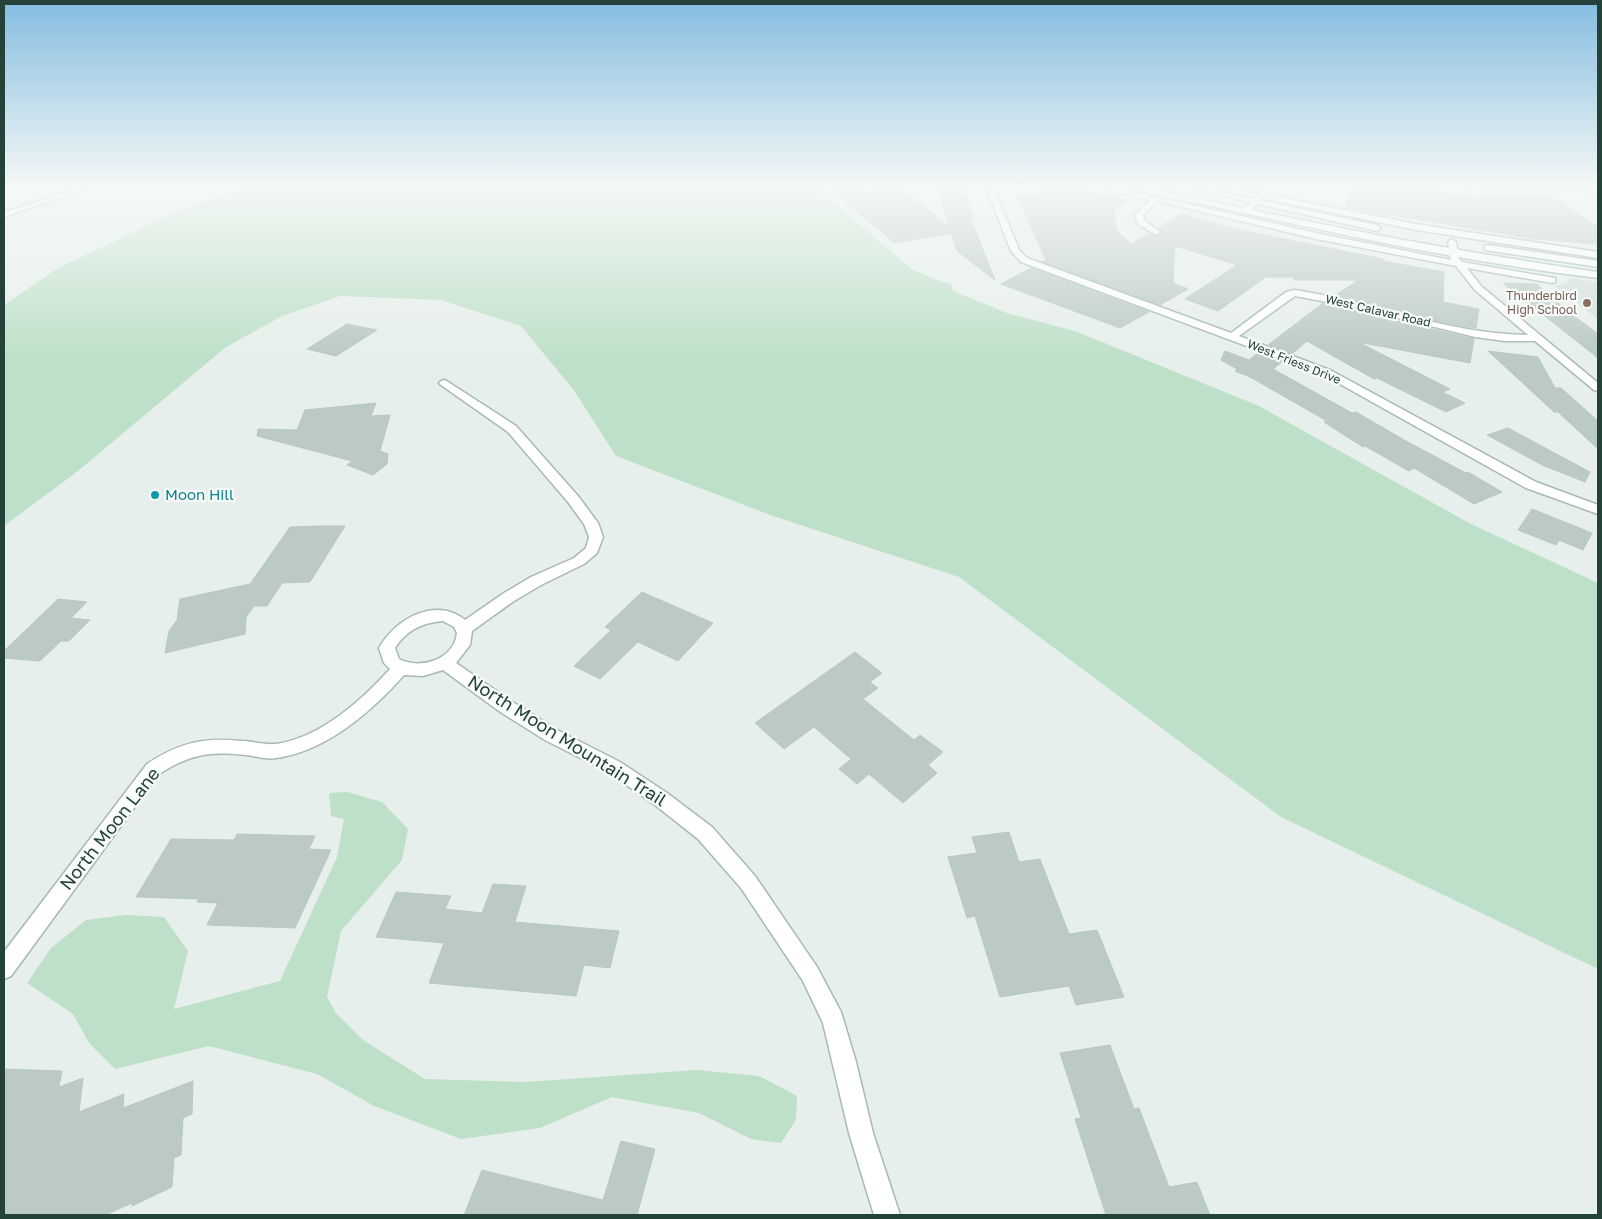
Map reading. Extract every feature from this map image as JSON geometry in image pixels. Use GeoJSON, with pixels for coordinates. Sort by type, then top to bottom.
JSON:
{"type":"FeatureCollection","features":[{"type":"Feature","properties":{"kind":"street","name":"West Friess Drive"},"geometry":{"type":"LineString","coordinates":[[1012,244],[1015,251],[1033,264],[1326,372],[1532,485],[1598,510]]}},
{"type":"Feature","properties":{"kind":"street"},"geometry":{"type":"LineString","coordinates":[[1356,244],[1552,280]]}},
{"type":"Feature","properties":{"kind":"street"},"geometry":{"type":"LineString","coordinates":[[1435,244],[1598,275]]}},
{"type":"Feature","properties":{"kind":"street"},"geometry":{"type":"LineString","coordinates":[[1440,244],[1598,264]]}},
{"type":"Feature","properties":{"kind":"street"},"geometry":{"type":"LineString","coordinates":[[1526,244],[1598,255]]}},
{"type":"Feature","properties":{"kind":"street"},"geometry":{"type":"LineString","coordinates":[[1453,247],[1459,264],[1492,302],[1598,388]]}},
{"type":"Feature","properties":{"kind":"street","name":"West Calavar Road"},"geometry":{"type":"LineString","coordinates":[[1232,337],[1289,294],[1295,293],[1477,334],[1517,339],[1536,338]]}},
{"type":"Feature","properties":{"kind":"street"},"geometry":{"type":"LineString","coordinates":[[444,382],[468,401],[512,429],[573,499],[591,523],[596,537],[592,550],[579,561],[536,581],[509,597],[464,629]]}},
{"type":"Feature","properties":{"kind":"street"},"geometry":{"type":"LineString","coordinates":[[445,616],[459,622],[464,629],[465,639],[460,649],[444,663],[430,669],[412,670],[401,668],[392,662],[387,648],[396,632],[410,622],[427,617],[445,616]]}},
{"type":"Feature","properties":{"kind":"street","name":"North Moon Mountain Trail"},"geometry":{"type":"LineString","coordinates":[[444,663],[505,706],[551,735],[614,767],[661,799],[705,833],[748,882],[810,974],[833,1020],[845,1062],[861,1133],[887,1215]]}},
{"type":"Feature","properties":{"kind":"street","name":"North Moon Lane"},"geometry":{"type":"LineString","coordinates":[[4,969],[153,769],[172,756],[188,749],[207,745],[274,752],[299,746],[323,734],[351,715],[384,688],[401,668]]}},
{"type":"Feature","properties":{"kind":"shaded area","name":"Thunderbird High School"},"geometry":{"type":"Polygon","coordinates":[[[1568,278],[1598,282],[1598,319],[1554,286],[1569,282],[1568,278]]]}},
{"type":"Feature","properties":{"kind":"green space"},"geometry":{"type":"Polygon","coordinates":[[[109,244],[882,244],[913,270],[951,284],[953,291],[1007,313],[1075,331],[1259,406],[1469,523],[1598,583],[1598,969],[1281,817],[959,577],[773,516],[616,456],[573,389],[521,326],[441,300],[340,296],[282,316],[226,347],[78,471],[4,526],[4,305],[58,268],[109,244]]]}},
{"type":"Feature","properties":{"kind":"green space"},"geometry":{"type":"Polygon","coordinates":[[[347,792],[382,802],[408,829],[402,860],[341,931],[327,997],[336,1013],[363,1040],[425,1079],[526,1082],[697,1070],[759,1076],[797,1096],[796,1120],[781,1143],[751,1139],[699,1113],[612,1097],[540,1128],[461,1139],[374,1106],[317,1074],[209,1046],[115,1069],[89,1043],[73,1014],[27,983],[51,948],[86,920],[126,915],[164,917],[188,951],[174,1009],[280,981],[337,857],[344,819],[331,816],[329,793],[347,792]]]}},
{"type":"Feature","properties":{"kind":"building"},"geometry":{"type":"Polygon","coordinates":[[[955,244],[981,244],[995,280],[957,251],[955,244]]]}},
{"type":"Feature","properties":{"kind":"building"},"geometry":{"type":"Polygon","coordinates":[[[1039,244],[1309,244],[1383,259],[1383,261],[1444,272],[1443,302],[1479,309],[1476,328],[1440,322],[1334,296],[1359,280],[1295,280],[1292,277],[1266,277],[1218,311],[1185,299],[1237,265],[1175,246],[1173,283],[1188,289],[1160,305],[1042,262],[1046,260],[1039,244]]]}},
{"type":"Feature","properties":{"kind":"building"},"geometry":{"type":"Polygon","coordinates":[[[1031,268],[1149,312],[1120,328],[1001,284],[1031,268]]]}},
{"type":"Feature","properties":{"kind":"building"},"geometry":{"type":"Polygon","coordinates":[[[1503,283],[1537,284],[1575,318],[1598,334],[1598,358],[1503,283]]]}},
{"type":"Feature","properties":{"kind":"building"},"geometry":{"type":"Polygon","coordinates":[[[1323,303],[1474,339],[1470,363],[1362,344],[1450,389],[1442,392],[1465,403],[1446,412],[1377,378],[1374,379],[1307,341],[1292,354],[1268,345],[1323,303]]]}},
{"type":"Feature","properties":{"kind":"building"},"geometry":{"type":"Polygon","coordinates":[[[347,324],[377,330],[336,356],[307,349],[347,324]]]}},
{"type":"Feature","properties":{"kind":"building"},"geometry":{"type":"Polygon","coordinates":[[[1225,351],[1249,360],[1259,352],[1283,361],[1273,369],[1352,413],[1356,412],[1406,441],[1466,473],[1468,472],[1502,492],[1474,504],[1414,468],[1409,471],[1365,446],[1363,447],[1324,422],[1327,421],[1250,377],[1235,371],[1237,369],[1221,360],[1225,351]]]}},
{"type":"Feature","properties":{"kind":"building"},"geometry":{"type":"Polygon","coordinates":[[[1488,351],[1538,357],[1555,388],[1561,388],[1598,421],[1598,449],[1558,412],[1554,412],[1488,351]]]}},
{"type":"Feature","properties":{"kind":"building"},"geometry":{"type":"Polygon","coordinates":[[[376,403],[371,416],[390,415],[380,451],[388,454],[387,464],[373,475],[347,465],[352,461],[257,436],[258,429],[297,430],[305,410],[376,403]]]}},
{"type":"Feature","properties":{"kind":"building"},"geometry":{"type":"Polygon","coordinates":[[[1508,428],[1590,472],[1585,482],[1542,465],[1487,435],[1508,428]]]}},
{"type":"Feature","properties":{"kind":"building"},"geometry":{"type":"Polygon","coordinates":[[[1532,509],[1592,533],[1583,550],[1559,540],[1556,545],[1518,530],[1532,509]]]}},
{"type":"Feature","properties":{"kind":"building"},"geometry":{"type":"Polygon","coordinates":[[[345,526],[310,582],[282,583],[267,606],[254,606],[246,617],[245,634],[165,653],[169,631],[177,620],[180,599],[250,584],[290,527],[345,526]]]}},
{"type":"Feature","properties":{"kind":"building"},"geometry":{"type":"Polygon","coordinates":[[[642,592],[713,623],[678,661],[638,642],[600,679],[574,666],[611,630],[605,627],[642,592]]]}},
{"type":"Feature","properties":{"kind":"building"},"geometry":{"type":"Polygon","coordinates":[[[58,599],[87,602],[71,618],[90,620],[69,641],[61,641],[40,661],[4,658],[4,651],[58,599]]]}},
{"type":"Feature","properties":{"kind":"building"},"geometry":{"type":"Polygon","coordinates":[[[855,652],[882,673],[870,682],[878,688],[863,699],[914,740],[920,735],[943,752],[928,765],[937,773],[903,803],[869,774],[857,784],[839,769],[851,759],[814,727],[784,749],[755,723],[855,652]]]}},
{"type":"Feature","properties":{"kind":"building"},"geometry":{"type":"Polygon","coordinates":[[[1009,832],[1019,862],[1040,859],[1069,934],[1097,930],[1124,997],[1076,1005],[1069,986],[1000,997],[975,916],[967,918],[948,857],[977,853],[972,837],[1009,832]]]}},
{"type":"Feature","properties":{"kind":"building"},"geometry":{"type":"Polygon","coordinates":[[[237,834],[315,836],[309,849],[331,850],[295,928],[207,925],[218,903],[197,902],[198,899],[136,897],[171,839],[234,840],[237,834]]]}},
{"type":"Feature","properties":{"kind":"building"},"geometry":{"type":"Polygon","coordinates":[[[493,884],[526,886],[515,922],[619,931],[610,968],[584,965],[576,996],[429,983],[444,943],[376,937],[396,892],[451,896],[445,909],[482,913],[493,884]]]}},
{"type":"Feature","properties":{"kind":"building"},"geometry":{"type":"Polygon","coordinates":[[[1110,1045],[1134,1109],[1139,1108],[1169,1187],[1197,1182],[1210,1215],[1106,1215],[1075,1119],[1081,1118],[1060,1053],[1110,1045]]]}},
{"type":"Feature","properties":{"kind":"building"},"geometry":{"type":"Polygon","coordinates":[[[4,1069],[62,1071],[59,1087],[83,1078],[79,1112],[124,1094],[123,1108],[193,1081],[192,1114],[183,1118],[181,1155],[174,1158],[172,1187],[132,1206],[132,1203],[105,1215],[4,1215],[4,1069]]]}},
{"type":"Feature","properties":{"kind":"building"},"geometry":{"type":"Polygon","coordinates":[[[621,1141],[655,1149],[637,1215],[464,1215],[482,1170],[603,1200],[621,1141]]]}},
{"type":"Feature","properties":{"kind":"place","name":"Thunderbird High School"},"geometry":{"type":"Point","coordinates":[1587,303]}},
{"type":"Feature","properties":{"kind":"place","name":"Moon Hill"},"geometry":{"type":"Point","coordinates":[155,495]}}]}
